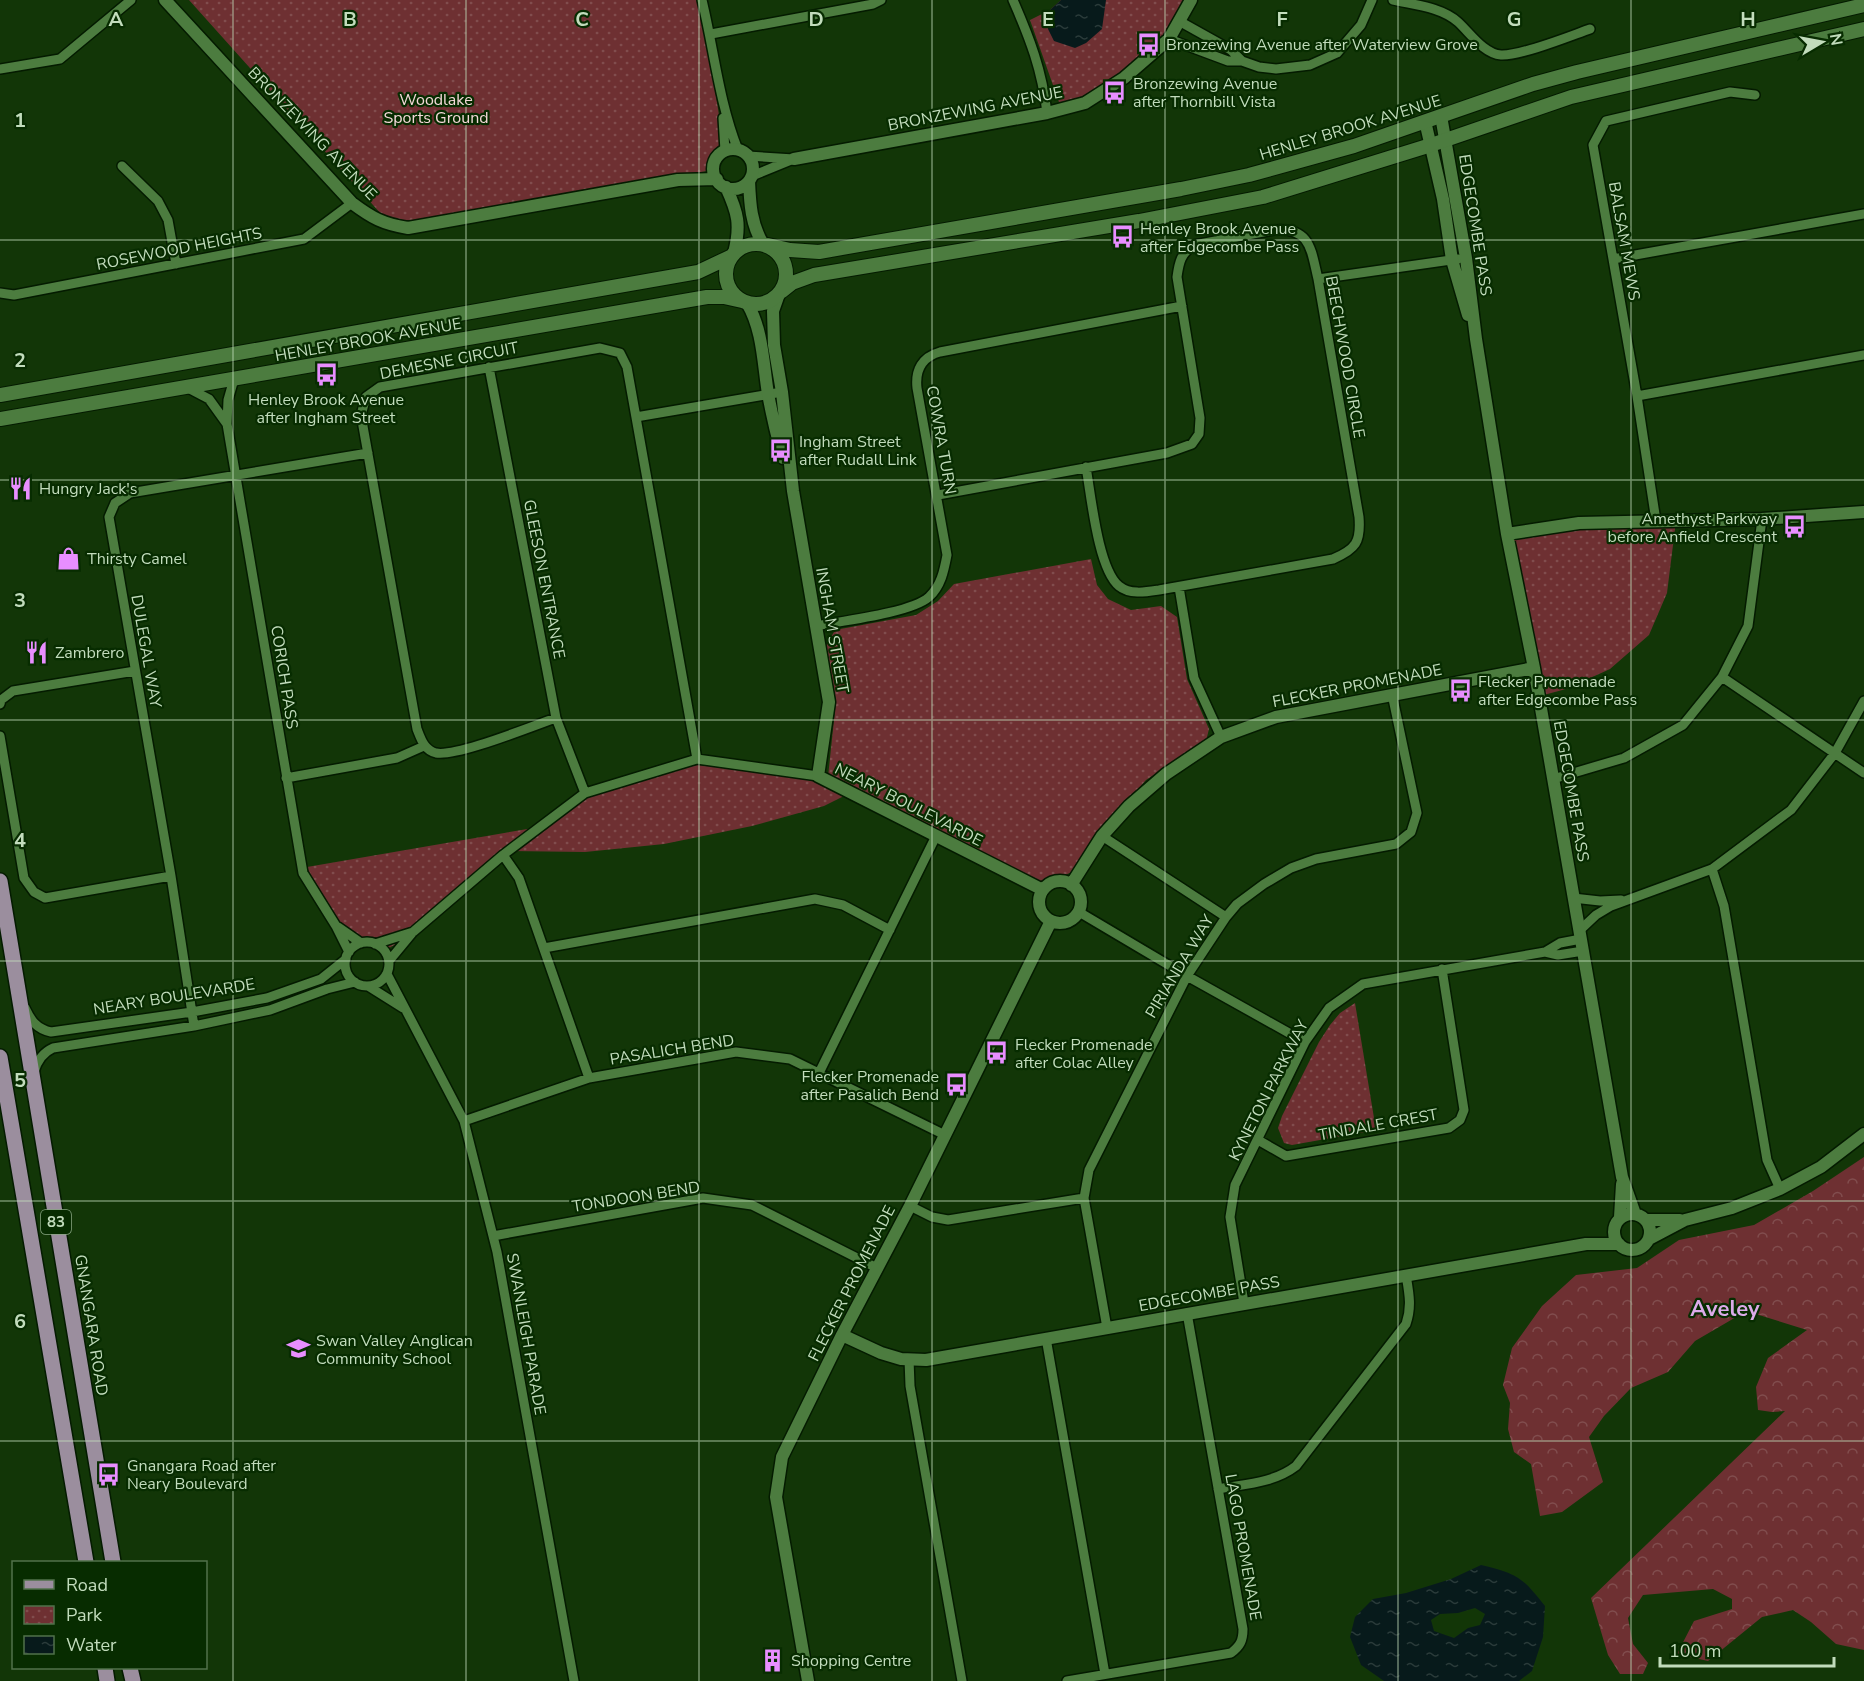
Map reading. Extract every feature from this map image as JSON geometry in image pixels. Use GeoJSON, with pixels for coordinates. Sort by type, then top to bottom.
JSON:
{"type":"FeatureCollection","features":[{"type":"Feature","properties":{"kind":"main road","name":"HENLEY BROOK AVENUE"},"geometry":{"type":"LineString","coordinates":[[766,245],[790,250],[819,252],[1249,175],[1314,159],[1533,84],[1864,5]]}},
{"type":"Feature","properties":{"kind":"main road"},"geometry":{"type":"LineString","coordinates":[[781,292],[786,283],[786,265],[782,257],[766,245],[749,244],[733,254],[727,265],[728,285],[744,302],[764,303],[781,292],[792,283],[814,275],[1139,221],[1263,197],[1431,145],[1571,97],[1864,29]]}},
{"type":"Feature","properties":{"kind":"main road","name":"HENLEY BROOK AVENUE"},"geometry":{"type":"LineString","coordinates":[[0,395],[698,272],[733,254]]}},
{"type":"Feature","properties":{"kind":"main road","name":"HENLEY BROOK AVENUE"},"geometry":{"type":"LineString","coordinates":[[0,419],[707,297],[724,297],[744,302]]}},
{"type":"Feature","properties":{"kind":"main road","name":"GNANGARA ROAD"},"geometry":{"type":"LineString","coordinates":[[0,880],[113,1561]]}},
{"type":"Feature","properties":{"kind":"main road","name":"83"},"geometry":{"type":"LineString","coordinates":[[0,1057],[86,1561]]}},
{"type":"Feature","properties":{"kind":"street"},"geometry":{"type":"LineString","coordinates":[[0,69],[60,59],[131,0]]}},
{"type":"Feature","properties":{"kind":"street","name":"BRONZEWING AVENUE"},"geometry":{"type":"LineString","coordinates":[[165,0],[352,203],[374,219],[391,226],[408,228],[678,180],[719,178]]}},
{"type":"Feature","properties":{"kind":"street"},"geometry":{"type":"LineString","coordinates":[[702,0],[711,34],[722,101],[737,152],[752,162],[751,217],[755,230],[766,245]]}},
{"type":"Feature","properties":{"kind":"street"},"geometry":{"type":"LineString","coordinates":[[711,34],[873,4],[881,0]]}},
{"type":"Feature","properties":{"kind":"street"},"geometry":{"type":"LineString","coordinates":[[1013,0],[1037,57],[1047,113]]}},
{"type":"Feature","properties":{"kind":"street","name":"BRONZEWING AVENUE"},"geometry":{"type":"LineString","coordinates":[[751,178],[794,159],[1047,113],[1085,103],[1124,78],[1169,39],[1191,0]]}},
{"type":"Feature","properties":{"kind":"street"},"geometry":{"type":"LineString","coordinates":[[1169,39],[1228,61],[1242,61],[1259,67],[1275,69],[1310,65],[1337,53],[1361,25],[1372,0]]}},
{"type":"Feature","properties":{"kind":"street"},"geometry":{"type":"LineString","coordinates":[[1393,0],[1442,12],[1455,20],[1488,50],[1501,55],[1528,50],[1590,28]]}},
{"type":"Feature","properties":{"kind":"street"},"geometry":{"type":"LineString","coordinates":[[1179,21],[1231,50],[1242,61]]}},
{"type":"Feature","properties":{"kind":"street","name":"BALSAM MEWS"},"geometry":{"type":"LineString","coordinates":[[1656,521],[1637,396],[1593,146],[1606,120],[1730,92],[1755,95]]}},
{"type":"Feature","properties":{"kind":"street","name":"EDGECOMBE PASS"},"geometry":{"type":"LineString","coordinates":[[1441,116],[1466,258],[1476,339],[1507,534],[1534,668],[1622,1177],[1635,1214]]}},
{"type":"Feature","properties":{"kind":"street","name":"EDGECOMBE PASS"},"geometry":{"type":"LineString","coordinates":[[1425,122],[1443,199],[1452,260],[1476,339]]}},
{"type":"Feature","properties":{"kind":"street"},"geometry":{"type":"LineString","coordinates":[[733,254],[739,227],[738,217],[719,178],[720,155],[737,152]]}},
{"type":"Feature","properties":{"kind":"street","name":"BRONZEWING AVENUE"},"geometry":{"type":"LineString","coordinates":[[737,152],[794,159]]}},
{"type":"Feature","properties":{"kind":"street"},"geometry":{"type":"LineString","coordinates":[[122,166],[158,201],[168,220],[176,264]]}},
{"type":"Feature","properties":{"kind":"street"},"geometry":{"type":"LineString","coordinates":[[719,178],[739,188],[751,178]]}},
{"type":"Feature","properties":{"kind":"street","name":"ROSEWOOD HEIGHTS"},"geometry":{"type":"LineString","coordinates":[[0,292],[14,295],[304,239],[352,203]]}},
{"type":"Feature","properties":{"kind":"street"},"geometry":{"type":"LineString","coordinates":[[1613,259],[1864,214]]}},
{"type":"Feature","properties":{"kind":"street","name":"BEECHWOOD CIRCLE"},"geometry":{"type":"LineString","coordinates":[[938,495],[1086,467],[1167,453],[1192,444],[1198,434],[1200,418],[1177,277],[1179,262],[1185,250],[1194,245],[1287,229],[1298,232],[1306,239],[1318,279],[1359,517],[1358,542],[1346,554],[1333,559],[1179,587],[1130,592],[1119,586],[1105,566],[1086,467]]}},
{"type":"Feature","properties":{"kind":"street"},"geometry":{"type":"LineString","coordinates":[[1318,279],[1466,258]]}},
{"type":"Feature","properties":{"kind":"street","name":"INGHAM STREET"},"geometry":{"type":"LineString","coordinates":[[781,292],[774,311],[774,345],[782,392],[793,491],[830,702],[818,776]]}},
{"type":"Feature","properties":{"kind":"street","name":"INGHAM STREET"},"geometry":{"type":"LineString","coordinates":[[744,302],[756,323],[768,394],[793,491]]}},
{"type":"Feature","properties":{"kind":"street","name":"COWRA TURN"},"geometry":{"type":"LineString","coordinates":[[816,626],[910,607],[928,598],[942,580],[947,555],[916,378],[922,362],[940,352],[1182,306]]}},
{"type":"Feature","properties":{"kind":"street","name":"DEMESNE CIRCUIT"},"geometry":{"type":"LineString","coordinates":[[424,746],[417,729],[361,415],[366,397],[380,387],[600,348],[620,353],[625,359],[697,759]]}},
{"type":"Feature","properties":{"kind":"street"},"geometry":{"type":"LineString","coordinates":[[1637,396],[1864,355]]}},
{"type":"Feature","properties":{"kind":"street","name":"GLEESON ENTRANCE"},"geometry":{"type":"LineString","coordinates":[[489,367],[556,718],[585,793]]}},
{"type":"Feature","properties":{"kind":"street","name":"CORICH PASS"},"geometry":{"type":"LineString","coordinates":[[234,379],[228,400],[227,424],[303,873],[336,926],[347,956]]}},
{"type":"Feature","properties":{"kind":"street","name":"CORICH PASS"},"geometry":{"type":"LineString","coordinates":[[187,387],[209,399],[227,424]]}},
{"type":"Feature","properties":{"kind":"street"},"geometry":{"type":"LineString","coordinates":[[636,417],[782,392]]}},
{"type":"Feature","properties":{"kind":"street","name":"DULEGAL WAY"},"geometry":{"type":"LineString","coordinates":[[194,1026],[171,876],[109,517],[115,503],[130,493],[368,453]]}},
{"type":"Feature","properties":{"kind":"street"},"geometry":{"type":"LineString","coordinates":[[1507,534],[1579,523],[1762,519],[1864,512]]}},
{"type":"Feature","properties":{"kind":"street"},"geometry":{"type":"LineString","coordinates":[[1553,780],[1624,758],[1683,725],[1722,677],[1748,626],[1762,519]]}},
{"type":"Feature","properties":{"kind":"street"},"geometry":{"type":"LineString","coordinates":[[1179,587],[1194,678],[1221,737]]}},
{"type":"Feature","properties":{"kind":"street","name":"FLECKER PROMENADE"},"geometry":{"type":"LineString","coordinates":[[1071,885],[1102,836],[1129,806],[1166,774],[1221,737],[1276,717],[1534,668]]}},
{"type":"Feature","properties":{"kind":"street"},"geometry":{"type":"LineString","coordinates":[[0,704],[1,700],[13,691],[135,672]]}},
{"type":"Feature","properties":{"kind":"street"},"geometry":{"type":"LineString","coordinates":[[1722,677],[1864,773]]}},
{"type":"Feature","properties":{"kind":"street","name":"PIRIANDA WAY"},"geometry":{"type":"LineString","coordinates":[[1107,1328],[1084,1198],[1089,1170],[1187,976],[1226,916],[1237,904],[1291,868],[1316,859],[1396,844],[1411,832],[1417,813],[1392,694]]}},
{"type":"Feature","properties":{"kind":"street"},"geometry":{"type":"LineString","coordinates":[[1581,940],[1596,915],[1712,868],[1791,810],[1835,753],[1864,701]]}},
{"type":"Feature","properties":{"kind":"street"},"geometry":{"type":"LineString","coordinates":[[286,778],[397,758],[424,746],[436,753],[460,751],[556,718]]}},
{"type":"Feature","properties":{"kind":"street"},"geometry":{"type":"LineString","coordinates":[[0,736],[24,878],[34,892],[45,898],[171,876]]}},
{"type":"Feature","properties":{"kind":"street","name":"NEARY BOULEVARDE"},"geometry":{"type":"LineString","coordinates":[[389,961],[413,932],[503,855],[585,793],[697,759],[818,776],[1043,890]]}},
{"type":"Feature","properties":{"kind":"street"},"geometry":{"type":"LineString","coordinates":[[819,1073],[936,836]]}},
{"type":"Feature","properties":{"kind":"street"},"geometry":{"type":"LineString","coordinates":[[1102,836],[1226,916]]}},
{"type":"Feature","properties":{"kind":"street"},"geometry":{"type":"LineString","coordinates":[[503,855],[519,878],[589,1078]]}},
{"type":"Feature","properties":{"kind":"street"},"geometry":{"type":"LineString","coordinates":[[1712,868],[1724,906],[1767,1160],[1780,1189]]}},
{"type":"Feature","properties":{"kind":"street"},"geometry":{"type":"LineString","coordinates":[[1059,881],[1071,885],[1076,889],[1081,900],[1079,912],[1070,921],[1063,923],[1051,921],[1041,911],[1043,890],[1059,881]]}},
{"type":"Feature","properties":{"kind":"street"},"geometry":{"type":"LineString","coordinates":[[1573,898],[1600,901],[1629,900]]}},
{"type":"Feature","properties":{"kind":"street"},"geometry":{"type":"LineString","coordinates":[[544,948],[815,899],[843,905],[890,930]]}},
{"type":"Feature","properties":{"kind":"street"},"geometry":{"type":"LineString","coordinates":[[1079,912],[1305,1042]]}},
{"type":"Feature","properties":{"kind":"street","name":"FLECKER PROMENADE"},"geometry":{"type":"LineString","coordinates":[[808,1681],[776,1497],[782,1457],[842,1335],[910,1206],[1051,921]]}},
{"type":"Feature","properties":{"kind":"street","name":"CORICH PASS"},"geometry":{"type":"LineString","coordinates":[[336,926],[361,943]]}},
{"type":"Feature","properties":{"kind":"street","name":"NEARY BOULEVARDE"},"geometry":{"type":"LineString","coordinates":[[375,944],[413,932]]}},
{"type":"Feature","properties":{"kind":"street","name":"KYNETON PARKWAY"},"geometry":{"type":"LineString","coordinates":[[1244,1304],[1230,1216],[1235,1185],[1305,1042],[1329,1008],[1363,984],[1545,952],[1558,955],[1581,940]]}},
{"type":"Feature","properties":{"kind":"street"},"geometry":{"type":"LineString","coordinates":[[361,943],[375,944],[384,951],[389,961],[387,974],[379,983],[368,986],[355,982],[347,972],[347,956],[361,943]]}},
{"type":"Feature","properties":{"kind":"street","name":"NEARY BOULEVARDE"},"geometry":{"type":"LineString","coordinates":[[20,994],[29,1016],[36,1025],[41,1030],[51,1032],[192,1012],[267,998],[321,979],[347,956]]}},
{"type":"Feature","properties":{"kind":"street","name":"TINDALE CREST"},"geometry":{"type":"LineString","coordinates":[[1258,1140],[1286,1156],[1449,1128],[1460,1120],[1464,1110],[1442,969]]}},
{"type":"Feature","properties":{"kind":"street","name":"SWANLEIGH PARADE"},"geometry":{"type":"LineString","coordinates":[[387,974],[464,1121],[494,1236],[574,1681]]}},
{"type":"Feature","properties":{"kind":"street","name":"NEARY BOULEVARDE"},"geometry":{"type":"LineString","coordinates":[[33,1080],[39,1058],[53,1048],[194,1026],[270,1010],[327,989],[355,982]]}},
{"type":"Feature","properties":{"kind":"street","name":"SWANLEIGH PARADE"},"geometry":{"type":"LineString","coordinates":[[368,986],[403,1008]]}},
{"type":"Feature","properties":{"kind":"street","name":"PASALICH BEND"},"geometry":{"type":"LineString","coordinates":[[464,1121],[589,1078],[736,1053],[790,1059],[945,1135]]}},
{"type":"Feature","properties":{"kind":"street"},"geometry":{"type":"LineString","coordinates":[[1684,1220],[1649,1239],[1635,1250],[1629,1250],[1618,1244],[1614,1234],[1620,1217],[1630,1213],[1646,1220],[1684,1220],[1732,1208],[1780,1189],[1821,1167],[1864,1134]]}},
{"type":"Feature","properties":{"kind":"street","name":"EDGECOMBE PASS"},"geometry":{"type":"LineString","coordinates":[[1620,1217],[1622,1177]]}},
{"type":"Feature","properties":{"kind":"street","name":"TONDOON BEND"},"geometry":{"type":"LineString","coordinates":[[494,1236],[703,1198],[752,1205],[877,1268]]}},
{"type":"Feature","properties":{"kind":"street"},"geometry":{"type":"LineString","coordinates":[[910,1206],[933,1217],[948,1220],[1084,1198]]}},
{"type":"Feature","properties":{"kind":"street"},"geometry":{"type":"LineString","coordinates":[[1646,1220],[1650,1229],[1649,1239]]}},
{"type":"Feature","properties":{"kind":"street","name":"EDGECOMBE PASS"},"geometry":{"type":"LineString","coordinates":[[1586,1244],[1614,1229]]}},
{"type":"Feature","properties":{"kind":"street","name":"EDGECOMBE PASS"},"geometry":{"type":"LineString","coordinates":[[842,1335],[881,1353],[926,1360],[1586,1244],[1618,1244]]}},
{"type":"Feature","properties":{"kind":"street"},"geometry":{"type":"LineString","coordinates":[[1218,1489],[1271,1479],[1296,1466],[1406,1324],[1411,1302],[1406,1275]]}},
{"type":"Feature","properties":{"kind":"street","name":"LAGO PROMENADE"},"geometry":{"type":"LineString","coordinates":[[1066,1681],[1231,1653],[1238,1648],[1243,1639],[1187,1313]]}},
{"type":"Feature","properties":{"kind":"street"},"geometry":{"type":"LineString","coordinates":[[1046,1338],[1105,1674]]}},
{"type":"Feature","properties":{"kind":"street"},"geometry":{"type":"LineString","coordinates":[[909,1359],[910,1386],[962,1681]]}},
{"type":"Feature","properties":{"kind":"green space","name":"Woodlake Sports Ground"},"geometry":{"type":"Polygon","coordinates":[[[189,0],[697,0],[706,33],[722,134],[721,156],[712,170],[415,223],[398,222],[382,215],[189,0]]]}},
{"type":"Feature","properties":{"kind":"green space"},"geometry":{"type":"Polygon","coordinates":[[[1061,0],[1189,0],[1153,48],[1105,87],[1060,105],[1030,20],[1050,10],[1061,0]]]}},
{"type":"Feature","properties":{"kind":"green space"},"geometry":{"type":"Polygon","coordinates":[[[1676,521],[1667,593],[1649,635],[1610,669],[1566,689],[1540,696],[1512,531],[1676,521]]]}},
{"type":"Feature","properties":{"kind":"green space"},"geometry":{"type":"Polygon","coordinates":[[[1091,559],[1097,585],[1108,599],[1131,610],[1161,606],[1177,617],[1187,679],[1209,729],[1206,741],[1146,780],[1097,834],[1072,872],[1044,884],[828,777],[836,701],[826,646],[835,630],[916,615],[938,601],[954,584],[1091,559]]]}},
{"type":"Feature","properties":{"kind":"green space"},"geometry":{"type":"Polygon","coordinates":[[[698,765],[818,780],[848,794],[824,806],[752,826],[664,844],[585,852],[510,851],[426,926],[384,951],[371,946],[356,949],[324,906],[307,867],[539,827],[583,794],[626,778],[698,765]]]}},
{"type":"Feature","properties":{"kind":"green space"},"geometry":{"type":"Polygon","coordinates":[[[1355,1003],[1376,1130],[1292,1145],[1284,1143],[1278,1128],[1282,1116],[1319,1042],[1340,1013],[1355,1003]]]}},
{"type":"Feature","properties":{"kind":"green space"},"geometry":{"type":"Polygon","coordinates":[[[1864,1157],[1864,1650],[1836,1644],[1793,1610],[1762,1617],[1708,1661],[1677,1654],[1694,1621],[1732,1609],[1732,1599],[1713,1589],[1643,1595],[1628,1618],[1633,1644],[1648,1663],[1643,1674],[1620,1674],[1608,1655],[1591,1598],[1785,1411],[1758,1410],[1756,1387],[1768,1358],[1807,1330],[1759,1315],[1743,1313],[1695,1341],[1668,1372],[1631,1388],[1604,1416],[1589,1437],[1603,1482],[1562,1512],[1540,1516],[1531,1464],[1514,1452],[1508,1429],[1510,1403],[1503,1385],[1512,1348],[1542,1306],[1576,1275],[1637,1268],[1679,1240],[1754,1225],[1813,1191],[1864,1157]]]}},
{"type":"Feature","properties":{"kind":"water"},"geometry":{"type":"Polygon","coordinates":[[[1061,0],[1106,0],[1102,29],[1086,43],[1075,48],[1054,41],[1048,29],[1050,10],[1061,0]]]}},
{"type":"Feature","properties":{"kind":"water"},"geometry":{"type":"Polygon","coordinates":[[[1481,1565],[1503,1571],[1524,1583],[1545,1606],[1543,1637],[1532,1671],[1519,1681],[1384,1681],[1361,1665],[1350,1637],[1355,1617],[1373,1599],[1406,1593],[1451,1579],[1481,1565]],[[1475,1608],[1458,1613],[1440,1614],[1431,1620],[1434,1631],[1454,1638],[1468,1628],[1480,1625],[1485,1614],[1475,1608]]]}},
{"type":"Feature","properties":{"kind":"place","name":"Bronzewing Avenue after Waterview Grove"},"geometry":{"type":"Point","coordinates":[1148,44]}},
{"type":"Feature","properties":{"kind":"place","name":"Bronzewing Avenue after Thornbill Vista"},"geometry":{"type":"Point","coordinates":[1115,92]}},
{"type":"Feature","properties":{"kind":"place","name":"Henley Brook Avenue after Edgecombe Pass"},"geometry":{"type":"Point","coordinates":[1122,237]}},
{"type":"Feature","properties":{"kind":"place","name":"Henley Brook Avenue after Ingham Street"},"geometry":{"type":"Point","coordinates":[326,374]}},
{"type":"Feature","properties":{"kind":"place","name":"Ingham Street after Rudall Link"},"geometry":{"type":"Point","coordinates":[781,450]}},
{"type":"Feature","properties":{"kind":"place","name":"Hungry Jack's"},"geometry":{"type":"Point","coordinates":[21,488]}},
{"type":"Feature","properties":{"kind":"place","name":"Amethyst Parkway before Anfield Crescent"},"geometry":{"type":"Point","coordinates":[1795,527]}},
{"type":"Feature","properties":{"kind":"place","name":"Thirsty Camel"},"geometry":{"type":"Point","coordinates":[69,558]}},
{"type":"Feature","properties":{"kind":"place","name":"Zambrero"},"geometry":{"type":"Point","coordinates":[37,652]}},
{"type":"Feature","properties":{"kind":"place","name":"Flecker Promenade after Edgecombe Pass"},"geometry":{"type":"Point","coordinates":[1460,690]}},
{"type":"Feature","properties":{"kind":"place","name":"Flecker Promenade after Colac Alley"},"geometry":{"type":"Point","coordinates":[997,1053]}},
{"type":"Feature","properties":{"kind":"place","name":"Flecker Promenade after Pasalich Bend"},"geometry":{"type":"Point","coordinates":[957,1085]}},
{"type":"Feature","properties":{"kind":"place","name":"Swan Valley Anglican Community School"},"geometry":{"type":"Point","coordinates":[298,1349]}},
{"type":"Feature","properties":{"kind":"place","name":"Gnangara Road after Neary Boulevard"},"geometry":{"type":"Point","coordinates":[109,1474]}},
{"type":"Feature","properties":{"kind":"place","name":"Shopping Centre"},"geometry":{"type":"Point","coordinates":[773,1660]}},
{"type":"Feature","properties":{"kind":"district","name":"Aveley"},"geometry":{"type":"Point","coordinates":[1725,1308]}}]}
